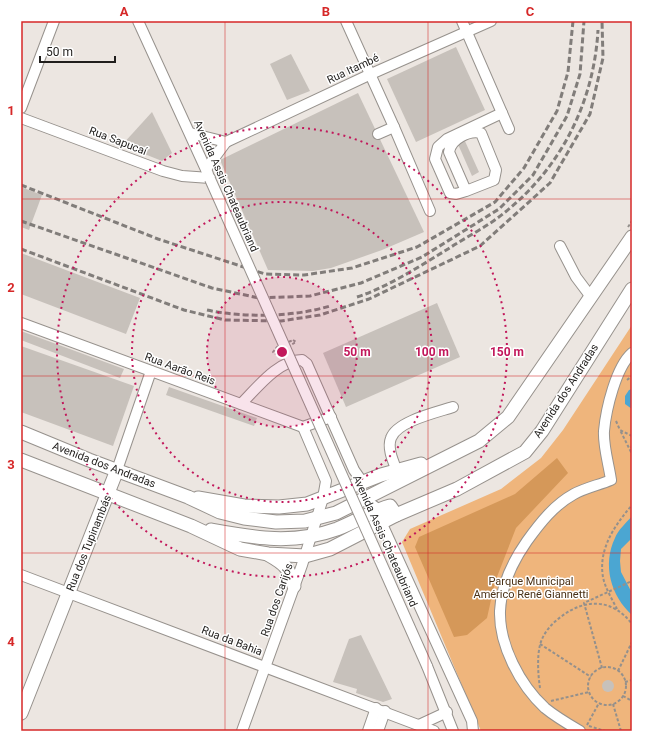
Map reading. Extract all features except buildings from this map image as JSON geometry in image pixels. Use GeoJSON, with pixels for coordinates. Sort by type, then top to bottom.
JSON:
{"type":"FeatureCollection","features":[{"type":"Feature","properties":{"kind":"main road","name":"Avenida dos Andradas"},"geometry":{"type":"LineString","coordinates":[[21,432],[188,497],[220,512],[244,518],[276,522],[305,521],[336,513],[479,440],[508,417],[591,297],[630,232]]}},
{"type":"Feature","properties":{"kind":"main road","name":"Avenida dos Andradas"},"geometry":{"type":"LineString","coordinates":[[191,526],[266,540],[288,540],[312,536],[338,529],[388,510],[457,489],[525,452],[542,431],[632,289]]}},
{"type":"Feature","properties":{"kind":"main road","name":"Avenida dos Andradas"},"geometry":{"type":"LineString","coordinates":[[188,497],[244,506],[279,508],[307,504],[396,471],[451,455]]}},
{"type":"Feature","properties":{"kind":"main road","name":"Avenida dos Andradas"},"geometry":{"type":"LineString","coordinates":[[21,460],[191,526],[240,548],[268,554],[305,556],[330,549],[382,524],[388,510]]}},
{"type":"Feature","properties":{"kind":"main road","name":"Rua dos Tupinambás"},"geometry":{"type":"LineString","coordinates":[[21,713],[117,470]]}},
{"type":"Feature","properties":{"kind":"main road"},"geometry":{"type":"LineString","coordinates":[[363,484],[370,496],[384,498],[388,510]]}},
{"type":"Feature","properties":{"kind":"main road"},"geometry":{"type":"LineString","coordinates":[[268,554],[284,564],[290,573],[294,586]]}},
{"type":"Feature","properties":{"kind":"street"},"geometry":{"type":"LineString","coordinates":[[21,108],[54,21]]}},
{"type":"Feature","properties":{"kind":"street","name":"Avenida Assis Chateaubriand"},"geometry":{"type":"LineString","coordinates":[[138,21],[209,175],[427,666],[447,712],[453,731]]}},
{"type":"Feature","properties":{"kind":"street"},"geometry":{"type":"LineString","coordinates":[[346,21],[371,74],[430,211]]}},
{"type":"Feature","properties":{"kind":"street"},"geometry":{"type":"LineString","coordinates":[[462,21],[509,129]]}},
{"type":"Feature","properties":{"kind":"street","name":"Rua Itambé"},"geometry":{"type":"LineString","coordinates":[[209,175],[226,142],[371,74],[491,21]]}},
{"type":"Feature","properties":{"kind":"street"},"geometry":{"type":"LineString","coordinates":[[466,191],[449,152],[450,147],[455,140],[477,132],[481,133],[496,170],[496,175],[494,180],[466,191],[456,194],[450,193],[435,159],[438,147],[447,139],[502,113]]}},
{"type":"Feature","properties":{"kind":"street","name":"Rua Sapucaí"},"geometry":{"type":"LineString","coordinates":[[21,118],[163,171],[182,176],[209,175]]}},
{"type":"Feature","properties":{"kind":"street"},"geometry":{"type":"LineString","coordinates":[[378,134],[394,127]]}},
{"type":"Feature","properties":{"kind":"street"},"geometry":{"type":"LineString","coordinates":[[190,133],[226,142]]}},
{"type":"Feature","properties":{"kind":"street"},"geometry":{"type":"LineString","coordinates":[[560,246],[576,277],[591,297]]}},
{"type":"Feature","properties":{"kind":"street","name":"Rua Aarão Reis"},"geometry":{"type":"LineString","coordinates":[[21,323],[303,427]]}},
{"type":"Feature","properties":{"kind":"street"},"geometry":{"type":"LineString","coordinates":[[584,728],[559,719],[544,707],[521,680],[503,635],[500,612],[502,594],[512,564],[543,518],[573,495],[611,480],[604,432],[612,393],[625,359],[632,353]]}},
{"type":"Feature","properties":{"kind":"street","name":"Avenida Assis Chateaubriand"},"geometry":{"type":"LineString","coordinates":[[241,404],[277,369],[296,360],[302,360],[307,364],[354,470],[363,484]]}},
{"type":"Feature","properties":{"kind":"street","name":"Rua dos Tupinambás"},"geometry":{"type":"LineString","coordinates":[[117,470],[151,371]]}},
{"type":"Feature","properties":{"kind":"street"},"geometry":{"type":"LineString","coordinates":[[396,471],[392,459],[390,444],[393,433],[404,424],[453,407]]}},
{"type":"Feature","properties":{"kind":"street"},"geometry":{"type":"LineString","coordinates":[[323,498],[326,481],[303,427],[331,417]]}},
{"type":"Feature","properties":{"kind":"street","name":"Rua dos Carijós"},"geometry":{"type":"LineString","coordinates":[[242,731],[312,536],[323,498]]}},
{"type":"Feature","properties":{"kind":"street","name":"Avenida Assis Chateaubriand"},"geometry":{"type":"LineString","coordinates":[[382,524],[473,726],[468,731]]}},
{"type":"Feature","properties":{"kind":"street","name":"Rua da Bahia"},"geometry":{"type":"LineString","coordinates":[[21,575],[266,666],[434,731]]}},
{"type":"Feature","properties":{"kind":"street"},"geometry":{"type":"LineString","coordinates":[[368,731],[380,710]]}},
{"type":"Feature","properties":{"kind":"street"},"geometry":{"type":"LineString","coordinates":[[378,731],[380,710]]}},
{"type":"Feature","properties":{"kind":"street"},"geometry":{"type":"LineString","coordinates":[[419,724],[447,712]]}},
{"type":"Feature","properties":{"kind":"path"},"geometry":{"type":"LineString","coordinates":[[630,232],[632,221]]}},
{"type":"Feature","properties":{"kind":"path"},"geometry":{"type":"LineString","coordinates":[[632,436],[620,430],[632,456]]}},
{"type":"Feature","properties":{"kind":"path"},"geometry":{"type":"LineString","coordinates":[[631,452],[632,444]]}},
{"type":"Feature","properties":{"kind":"path"},"geometry":{"type":"LineString","coordinates":[[617,609],[603,579],[603,555],[612,531],[632,505]]}},
{"type":"Feature","properties":{"kind":"path"},"geometry":{"type":"LineString","coordinates":[[542,693],[538,667],[540,644],[551,624],[574,607],[631,582]]}},
{"type":"Feature","properties":{"kind":"path"},"geometry":{"type":"LineString","coordinates":[[584,603],[617,609],[626,615],[632,624]]}},
{"type":"Feature","properties":{"kind":"path"},"geometry":{"type":"LineString","coordinates":[[584,603],[602,668]]}},
{"type":"Feature","properties":{"kind":"path"},"geometry":{"type":"LineString","coordinates":[[618,671],[632,642]]}},
{"type":"Feature","properties":{"kind":"path"},"geometry":{"type":"LineString","coordinates":[[540,644],[591,677]]}},
{"type":"Feature","properties":{"kind":"path"},"geometry":{"type":"LineString","coordinates":[[602,668],[612,668],[618,671],[625,682],[626,687],[623,696],[613,704],[599,703],[589,692],[591,677],[602,668]]}},
{"type":"Feature","properties":{"kind":"path"},"geometry":{"type":"LineString","coordinates":[[625,682],[632,680]]}},
{"type":"Feature","properties":{"kind":"path"},"geometry":{"type":"LineString","coordinates":[[553,706],[547,702],[589,692]]}},
{"type":"Feature","properties":{"kind":"path"},"geometry":{"type":"LineString","coordinates":[[623,696],[632,701]]}},
{"type":"Feature","properties":{"kind":"path"},"geometry":{"type":"LineString","coordinates":[[584,728],[599,703]]}},
{"type":"Feature","properties":{"kind":"path"},"geometry":{"type":"LineString","coordinates":[[613,704],[621,731]]}},
{"type":"Feature","properties":{"kind":"green space","name":"Parque Municipal Américo Renê Giannetti"},"geometry":{"type":"Polygon","coordinates":[[[632,325],[632,731],[481,731],[402,542],[410,529],[501,489],[541,458],[563,430],[632,325]]]}},
{"type":"Feature","properties":{"kind":"shaded area"},"geometry":{"type":"Polygon","coordinates":[[[557,458],[568,473],[516,528],[495,582],[487,618],[467,635],[454,637],[415,547],[419,537],[515,494],[557,458]]]}},
{"type":"Feature","properties":{"kind":"water"},"geometry":{"type":"Polygon","coordinates":[[[632,389],[632,409],[625,404],[625,396],[629,390],[632,389]]]}},
{"type":"Feature","properties":{"kind":"water"},"geometry":{"type":"Polygon","coordinates":[[[632,516],[632,538],[621,549],[620,561],[621,572],[632,593],[632,615],[619,599],[614,589],[609,569],[609,559],[616,535],[632,516]]]}},
{"type":"Feature","properties":{"kind":"railway"},"geometry":{"type":"LineString","coordinates":[[21,185],[158,239],[265,274],[304,275],[352,268],[417,247],[495,202],[524,168],[557,111],[568,72],[573,21]]}},
{"type":"Feature","properties":{"kind":"railway"},"geometry":{"type":"LineString","coordinates":[[21,221],[212,288],[259,298],[310,296],[361,283],[422,257],[499,209],[533,175],[567,116],[580,74],[584,21]]}},
{"type":"Feature","properties":{"kind":"railway"},"geometry":{"type":"LineString","coordinates":[[21,249],[184,310],[225,320],[281,321],[320,315],[369,299],[480,246],[550,183],[590,114],[603,58],[602,21]]}},
{"type":"Feature","properties":{"kind":"railway"},"geometry":{"type":"LineString","coordinates":[[357,297],[369,293],[404,276],[491,223],[524,195],[542,176],[558,154],[571,132],[582,108],[590,83],[598,30]]}},
{"type":"Feature","properties":{"kind":"railway"},"geometry":{"type":"LineString","coordinates":[[207,310],[221,313],[269,315],[316,310],[330,306]]}}]}
